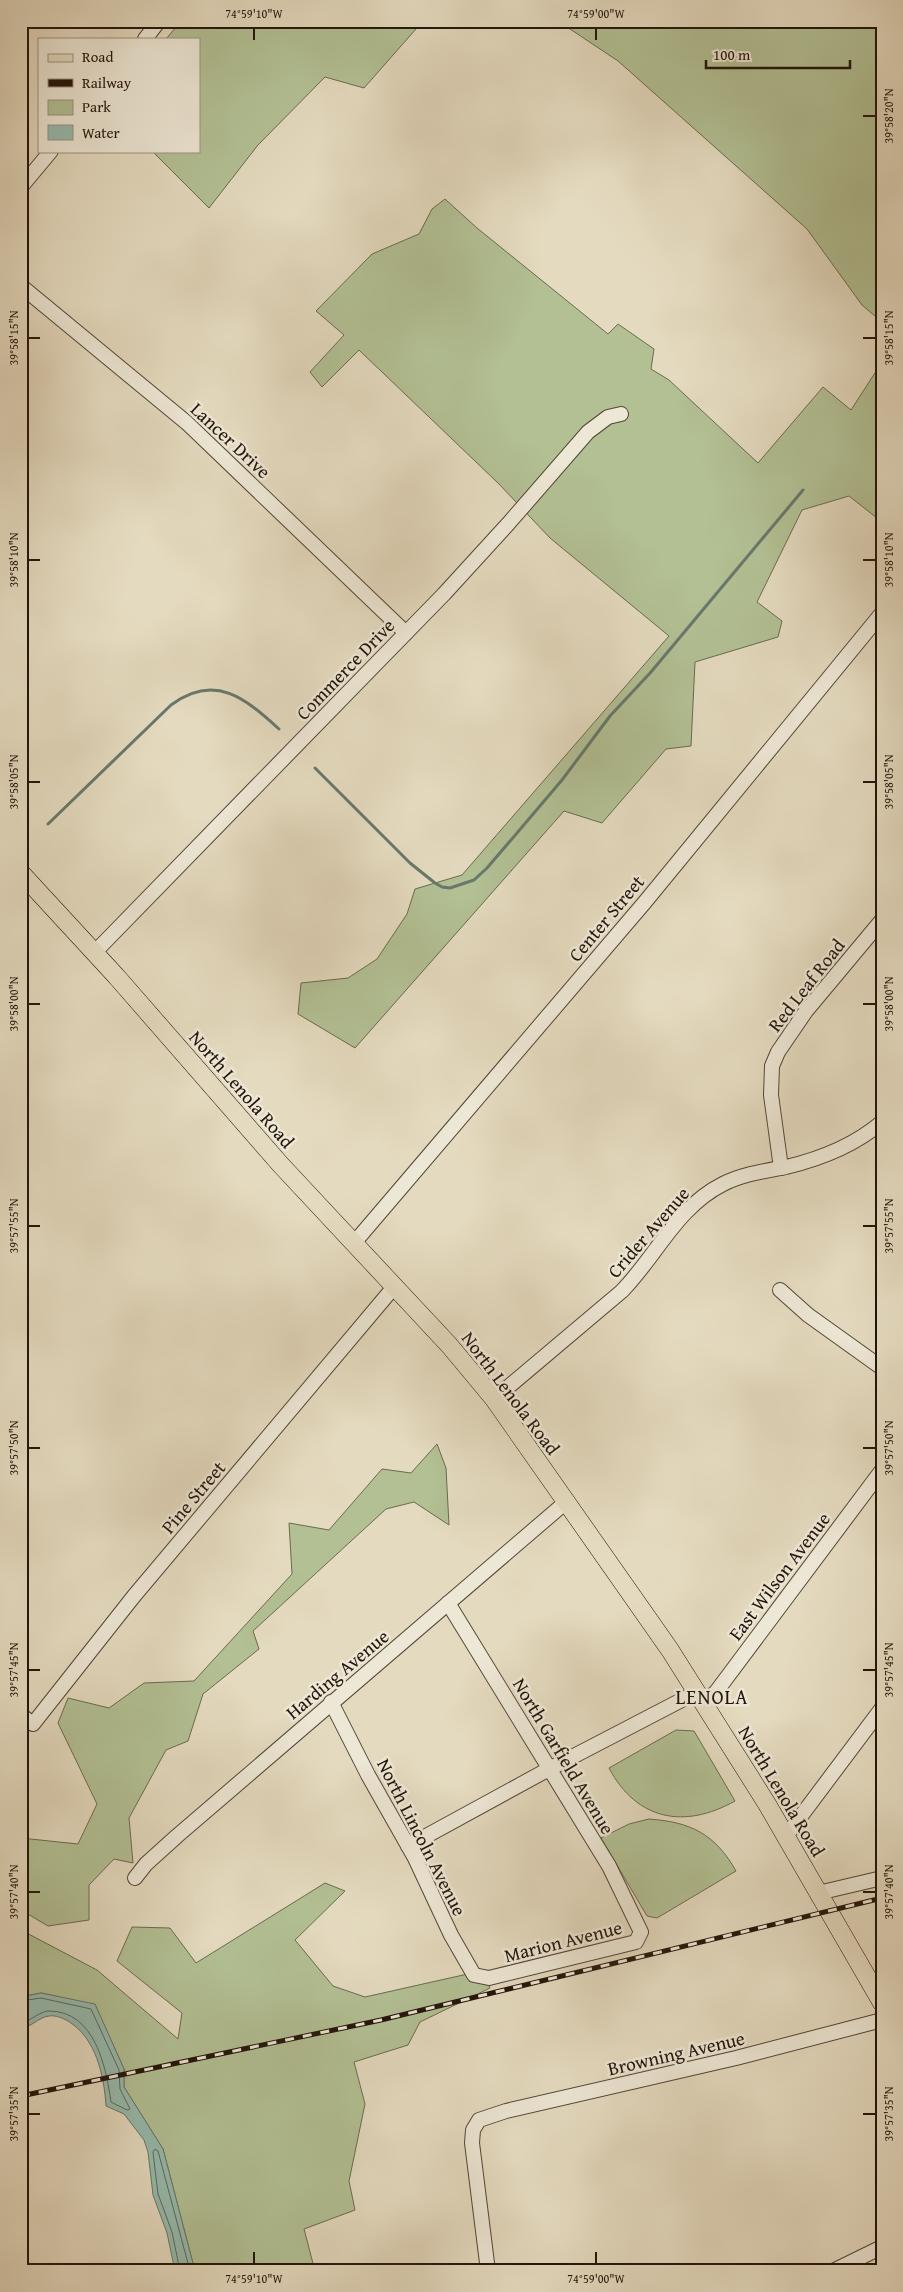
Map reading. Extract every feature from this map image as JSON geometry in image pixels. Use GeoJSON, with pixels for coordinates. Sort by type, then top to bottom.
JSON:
{"type":"FeatureCollection","features":[{"type":"Feature","properties":{"kind":"main road","name":"North Lenola Road"},"geometry":{"type":"LineString","coordinates":[[21,873],[280,1164],[449,1345],[494,1399],[650,1619],[786,1836],[882,2003]]}},
{"type":"Feature","properties":{"kind":"street"},"geometry":{"type":"LineString","coordinates":[[146,38],[159,21]]}},
{"type":"Feature","properties":{"kind":"street"},"geometry":{"type":"LineString","coordinates":[[21,187],[50,152]]}},
{"type":"Feature","properties":{"kind":"street","name":"Lancer Drive"},"geometry":{"type":"LineString","coordinates":[[21,286],[187,423],[406,633]]}},
{"type":"Feature","properties":{"kind":"street","name":"Commerce Drive"},"geometry":{"type":"LineString","coordinates":[[94,953],[498,536],[588,432],[608,417],[621,414]]}},
{"type":"Feature","properties":{"kind":"street","name":"Center Street"},"geometry":{"type":"LineString","coordinates":[[354,1243],[640,908],[882,613]]}},
{"type":"Feature","properties":{"kind":"street","name":"Red Leaf Road"},"geometry":{"type":"LineString","coordinates":[[782,1168],[771,1095],[772,1066],[778,1052],[806,1011],[882,920]]}},
{"type":"Feature","properties":{"kind":"street","name":"Crider Avenue"},"geometry":{"type":"LineString","coordinates":[[494,1399],[622,1291],[634,1278],[674,1224],[693,1204],[725,1183],[749,1174],[782,1168],[814,1159],[840,1148],[882,1122]]}},
{"type":"Feature","properties":{"kind":"street","name":"Pine Street"},"geometry":{"type":"LineString","coordinates":[[21,1715],[33,1724],[134,1596],[394,1288]]}},
{"type":"Feature","properties":{"kind":"street"},"geometry":{"type":"LineString","coordinates":[[780,1290],[808,1315],[882,1368]]}},
{"type":"Feature","properties":{"kind":"street","name":"East Wilson Avenue"},"geometry":{"type":"LineString","coordinates":[[408,1846],[549,1770],[716,1692],[882,1470]]}},
{"type":"Feature","properties":{"kind":"street","name":"Harding Avenue"},"geometry":{"type":"LineString","coordinates":[[135,1878],[155,1856],[331,1702],[566,1502]]}},
{"type":"Feature","properties":{"kind":"street","name":"North Garfield Avenue"},"geometry":{"type":"LineString","coordinates":[[448,1603],[609,1866],[640,1932]]}},
{"type":"Feature","properties":{"kind":"street","name":"North Lincoln Avenue"},"geometry":{"type":"LineString","coordinates":[[331,1702],[368,1775],[408,1846],[468,1966],[474,1975],[489,1978]]}},
{"type":"Feature","properties":{"kind":"street"},"geometry":{"type":"LineString","coordinates":[[786,1836],[882,1708]]}},
{"type":"Feature","properties":{"kind":"street"},"geometry":{"type":"LineString","coordinates":[[818,1893],[882,1878]]}},
{"type":"Feature","properties":{"kind":"street","name":"Marion Avenue"},"geometry":{"type":"LineString","coordinates":[[489,1978],[628,1946],[636,1942],[640,1932]]}},
{"type":"Feature","properties":{"kind":"street","name":"Browning Avenue"},"geometry":{"type":"LineString","coordinates":[[488,2271],[472,2143],[473,2130],[478,2120],[506,2111],[736,2058],[882,2020]]}},
{"type":"Feature","properties":{"kind":"street"},"geometry":{"type":"LineString","coordinates":[[833,2271],[882,2247]]}},
{"type":"Feature","properties":{"kind":"green space"},"geometry":{"type":"Polygon","coordinates":[[[181,21],[423,21],[364,88],[325,77],[258,145],[209,208],[153,152],[200,152],[200,38],[167,38],[181,21]]]}},
{"type":"Feature","properties":{"kind":"green space"},"geometry":{"type":"Polygon","coordinates":[[[558,21],[882,21],[882,322],[862,305],[807,229],[618,61],[558,21]]]}},
{"type":"Feature","properties":{"kind":"green space"},"geometry":{"type":"Polygon","coordinates":[[[445,199],[477,228],[608,334],[618,324],[654,349],[651,369],[669,380],[758,463],[823,387],[851,410],[882,362],[882,522],[849,496],[802,510],[757,602],[782,621],[778,637],[695,662],[691,746],[666,749],[602,823],[564,811],[355,1048],[298,1014],[301,983],[348,978],[377,959],[407,914],[415,889],[462,875],[669,636],[550,538],[499,484],[359,350],[322,387],[310,372],[344,335],[316,311],[372,254],[419,234],[432,209],[445,199]]]}},
{"type":"Feature","properties":{"kind":"green space"},"geometry":{"type":"Polygon","coordinates":[[[437,1444],[446,1468],[449,1525],[414,1502],[386,1509],[253,1631],[259,1649],[203,1694],[188,1741],[166,1750],[129,1818],[133,1863],[114,1859],[89,1885],[89,1920],[48,1926],[21,1910],[21,1838],[78,1844],[97,1804],[58,1723],[68,1698],[109,1708],[144,1683],[194,1681],[292,1574],[289,1523],[329,1530],[382,1469],[411,1473],[437,1444]]]}},
{"type":"Feature","properties":{"kind":"green space"},"geometry":{"type":"Polygon","coordinates":[[[676,1730],[694,1731],[735,1801],[716,1810],[698,1815],[681,1817],[664,1815],[648,1809],[633,1799],[620,1786],[609,1768],[676,1730]]]}},
{"type":"Feature","properties":{"kind":"green space"},"geometry":{"type":"Polygon","coordinates":[[[649,1819],[677,1823],[700,1832],[719,1848],[736,1871],[657,1918],[647,1916],[601,1838],[629,1824],[649,1819]]]}},
{"type":"Feature","properties":{"kind":"green space"},"geometry":{"type":"Polygon","coordinates":[[[325,1883],[345,1891],[295,1940],[333,1986],[365,1997],[481,1971],[490,1988],[420,2022],[408,2045],[354,2062],[365,2104],[349,2181],[355,2210],[304,2229],[315,2271],[195,2271],[163,2149],[124,2087],[124,2069],[95,2005],[41,1993],[21,1997],[21,1930],[97,1970],[178,2039],[182,2013],[117,1961],[132,1927],[170,1928],[196,1963],[325,1883]]]}},
{"type":"Feature","properties":{"kind":"water"},"geometry":{"type":"Polygon","coordinates":[[[41,1993],[95,2004],[124,2069],[124,2087],[163,2149],[195,2271],[175,2271],[167,2233],[153,2195],[148,2152],[144,2140],[124,2114],[106,2106],[97,2058],[85,2037],[78,2028],[68,2021],[54,2016],[42,2018],[29,2026],[21,2028],[21,1997],[41,1993]]]}},
{"type":"Feature","properties":{"kind":"waterway"},"geometry":{"type":"LineString","coordinates":[[315,768],[410,863],[435,883],[442,887],[450,888],[474,880],[487,868],[562,780],[610,716],[651,672],[803,490]]}},
{"type":"Feature","properties":{"kind":"waterway"},"geometry":{"type":"LineString","coordinates":[[48,824],[171,705],[187,695],[216,690],[229,693],[254,708],[279,729]]}},
{"type":"Feature","properties":{"kind":"railway"},"geometry":{"type":"LineString","coordinates":[[21,2096],[381,2020],[882,1898]]}},
{"type":"Feature","properties":{"kind":"district","name":"LENOLA"},"geometry":{"type":"Point","coordinates":[712,1696]}}]}
